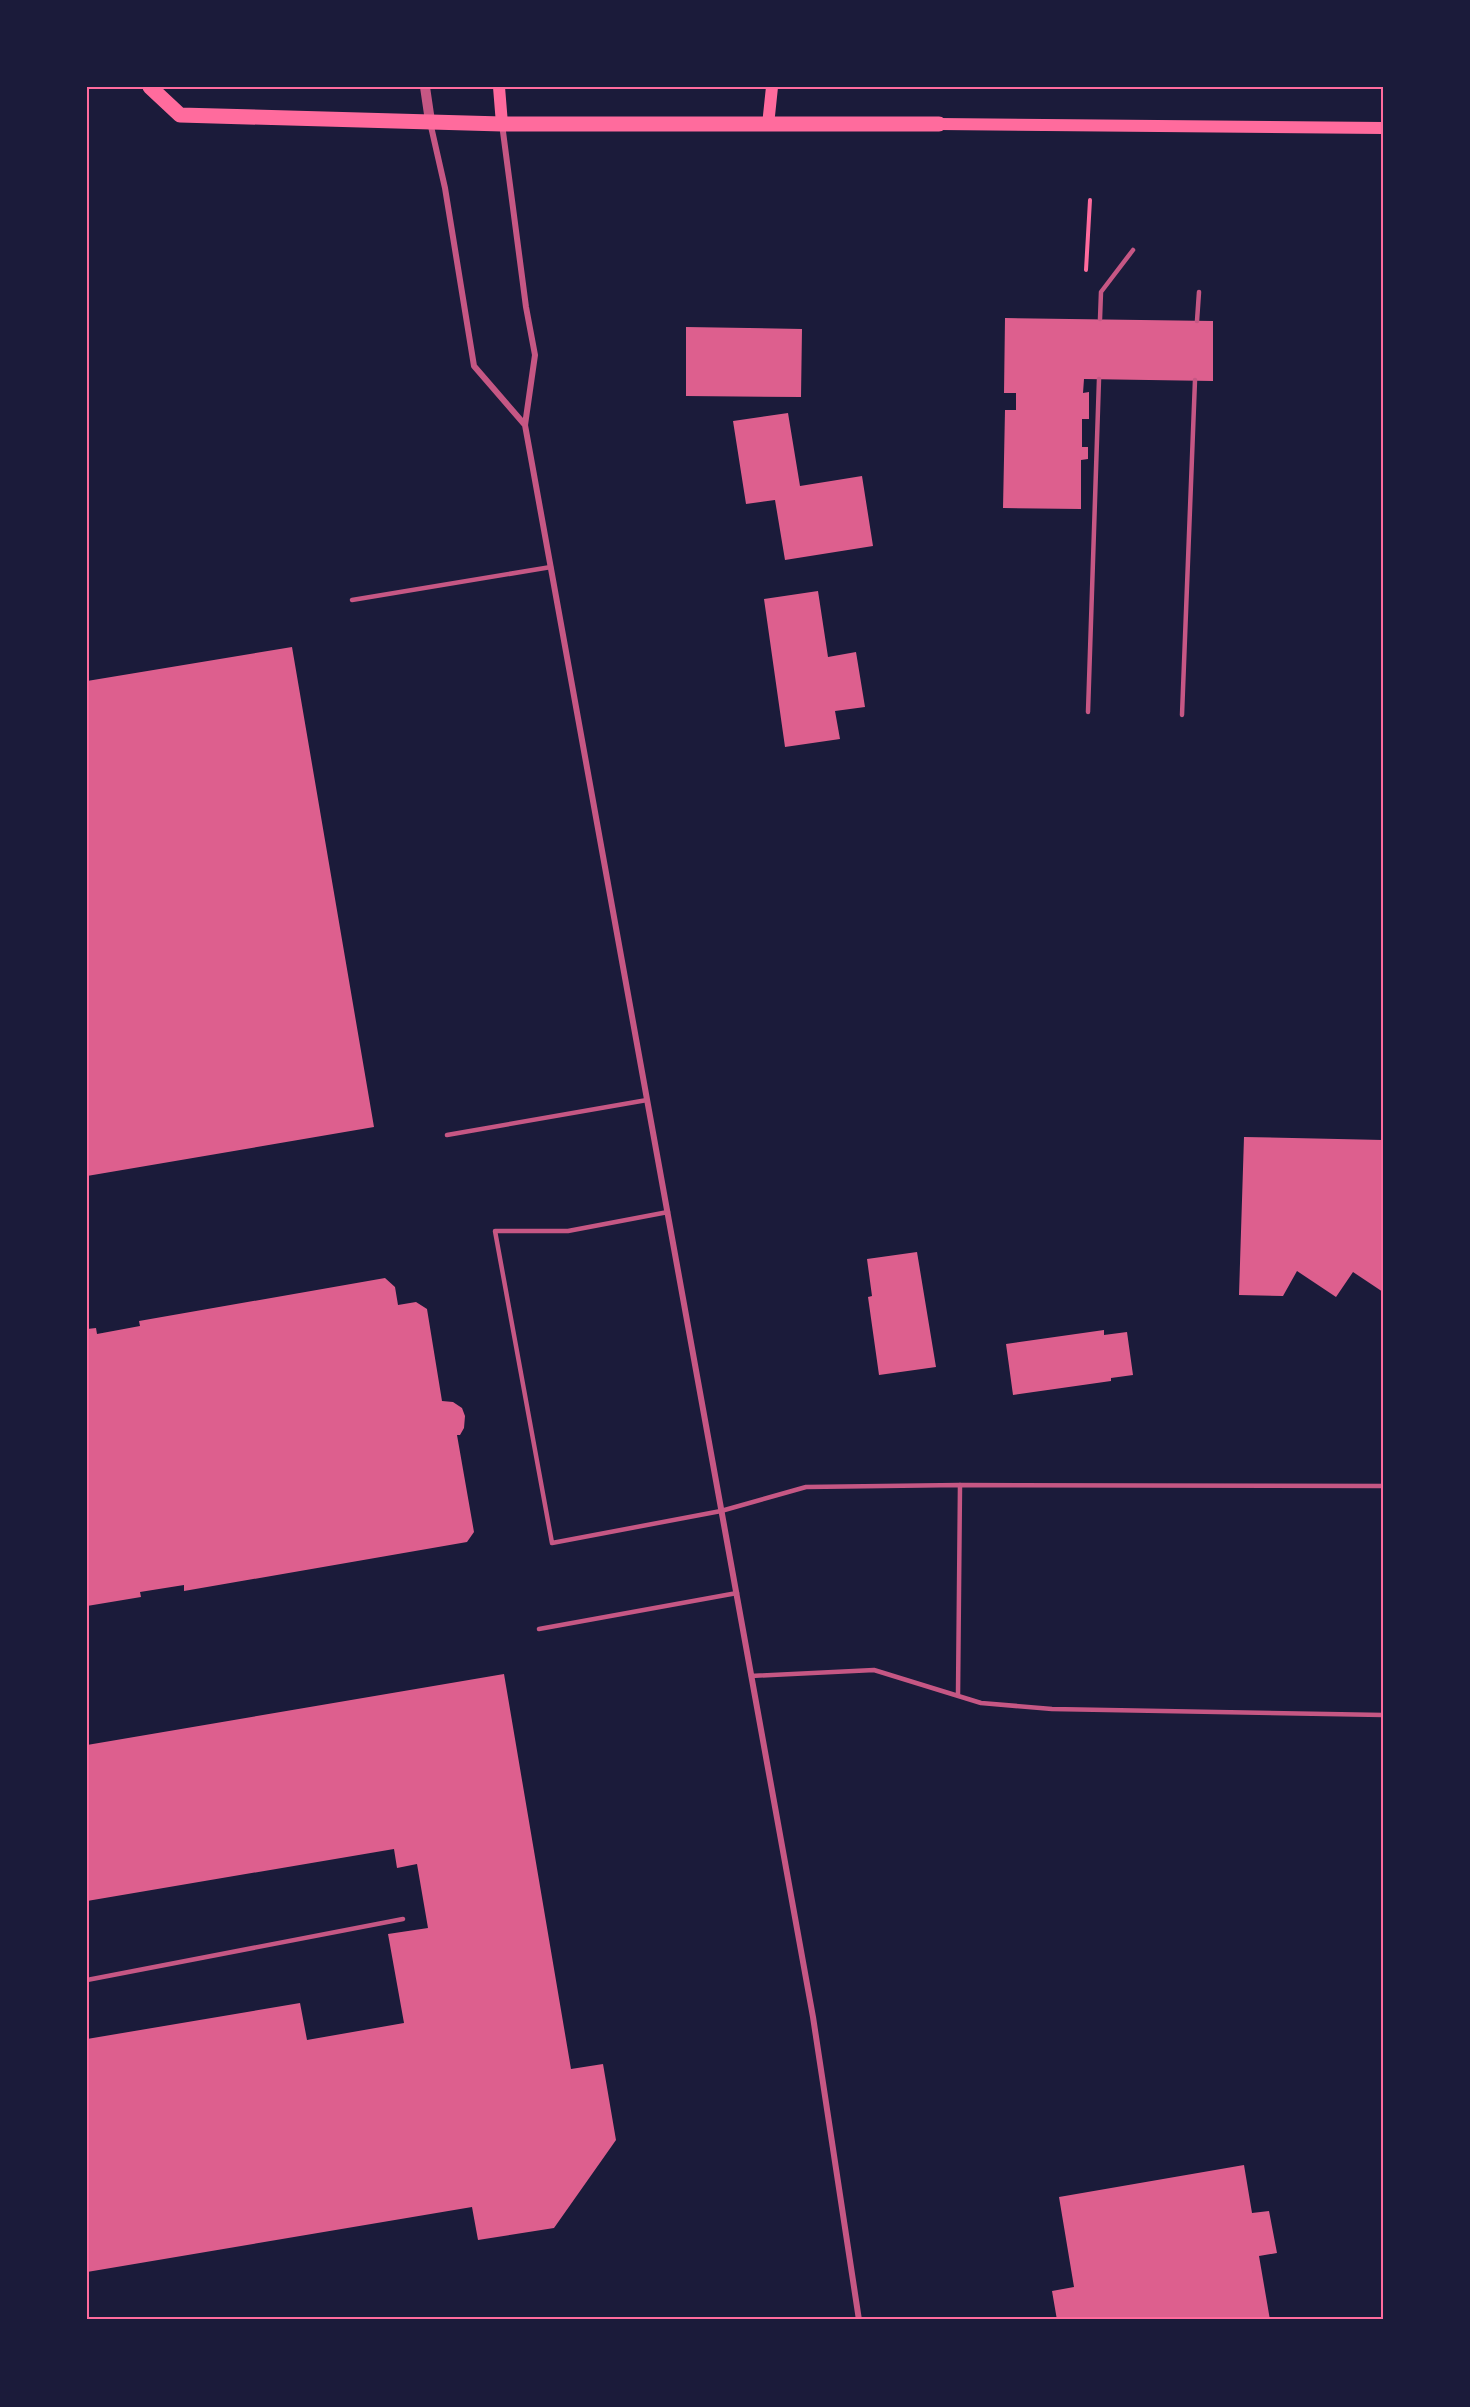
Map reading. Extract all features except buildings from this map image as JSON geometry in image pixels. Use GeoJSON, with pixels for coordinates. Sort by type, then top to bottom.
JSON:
{"type":"FeatureCollection","features":[{"type":"Feature","properties":{"kind":"main road"},"geometry":{"type":"LineString","coordinates":[[150,87],[180,115],[502,124],[939,124],[1383,128]]}},
{"type":"Feature","properties":{"kind":"main road"},"geometry":{"type":"LineString","coordinates":[[499,87],[502,124]]}},
{"type":"Feature","properties":{"kind":"main road"},"geometry":{"type":"LineString","coordinates":[[768,125],[772,87]]}},
{"type":"Feature","properties":{"kind":"street"},"geometry":{"type":"LineString","coordinates":[[425,87],[445,188],[474,366],[525,425]]}},
{"type":"Feature","properties":{"kind":"street"},"geometry":{"type":"LineString","coordinates":[[502,124],[526,308],[535,355],[525,425],[813,2018],[859,2320]]}},
{"type":"Feature","properties":{"kind":"lane"},"geometry":{"type":"LineString","coordinates":[[1100,319],[1101,292],[1133,250]]}},
{"type":"Feature","properties":{"kind":"lane"},"geometry":{"type":"LineString","coordinates":[[1197,321],[1198,292]]}},
{"type":"Feature","properties":{"kind":"lane"},"geometry":{"type":"LineString","coordinates":[[1088,712],[1099,379]]}},
{"type":"Feature","properties":{"kind":"lane"},"geometry":{"type":"LineString","coordinates":[[1182,715],[1195,380]]}},
{"type":"Feature","properties":{"kind":"lane"},"geometry":{"type":"LineString","coordinates":[[352,600],[551,567]]}},
{"type":"Feature","properties":{"kind":"lane"},"geometry":{"type":"LineString","coordinates":[[447,1135],[647,1100]]}},
{"type":"Feature","properties":{"kind":"lane"},"geometry":{"type":"LineString","coordinates":[[668,1212],[568,1231],[495,1231],[552,1543],[721,1511],[806,1487],[1383,1486]]}},
{"type":"Feature","properties":{"kind":"lane"},"geometry":{"type":"LineString","coordinates":[[958,1696],[960,1485]]}},
{"type":"Feature","properties":{"kind":"lane"},"geometry":{"type":"LineString","coordinates":[[539,1629],[737,1593]]}},
{"type":"Feature","properties":{"kind":"lane"},"geometry":{"type":"LineString","coordinates":[[752,1676],[874,1670],[981,1702],[1052,1708],[1383,1715]]}},
{"type":"Feature","properties":{"kind":"lane"},"geometry":{"type":"LineString","coordinates":[[87,1980],[403,1919]]}},
{"type":"Feature","properties":{"kind":"path"},"geometry":{"type":"LineString","coordinates":[[1086,271],[1090,200]]}}]}
